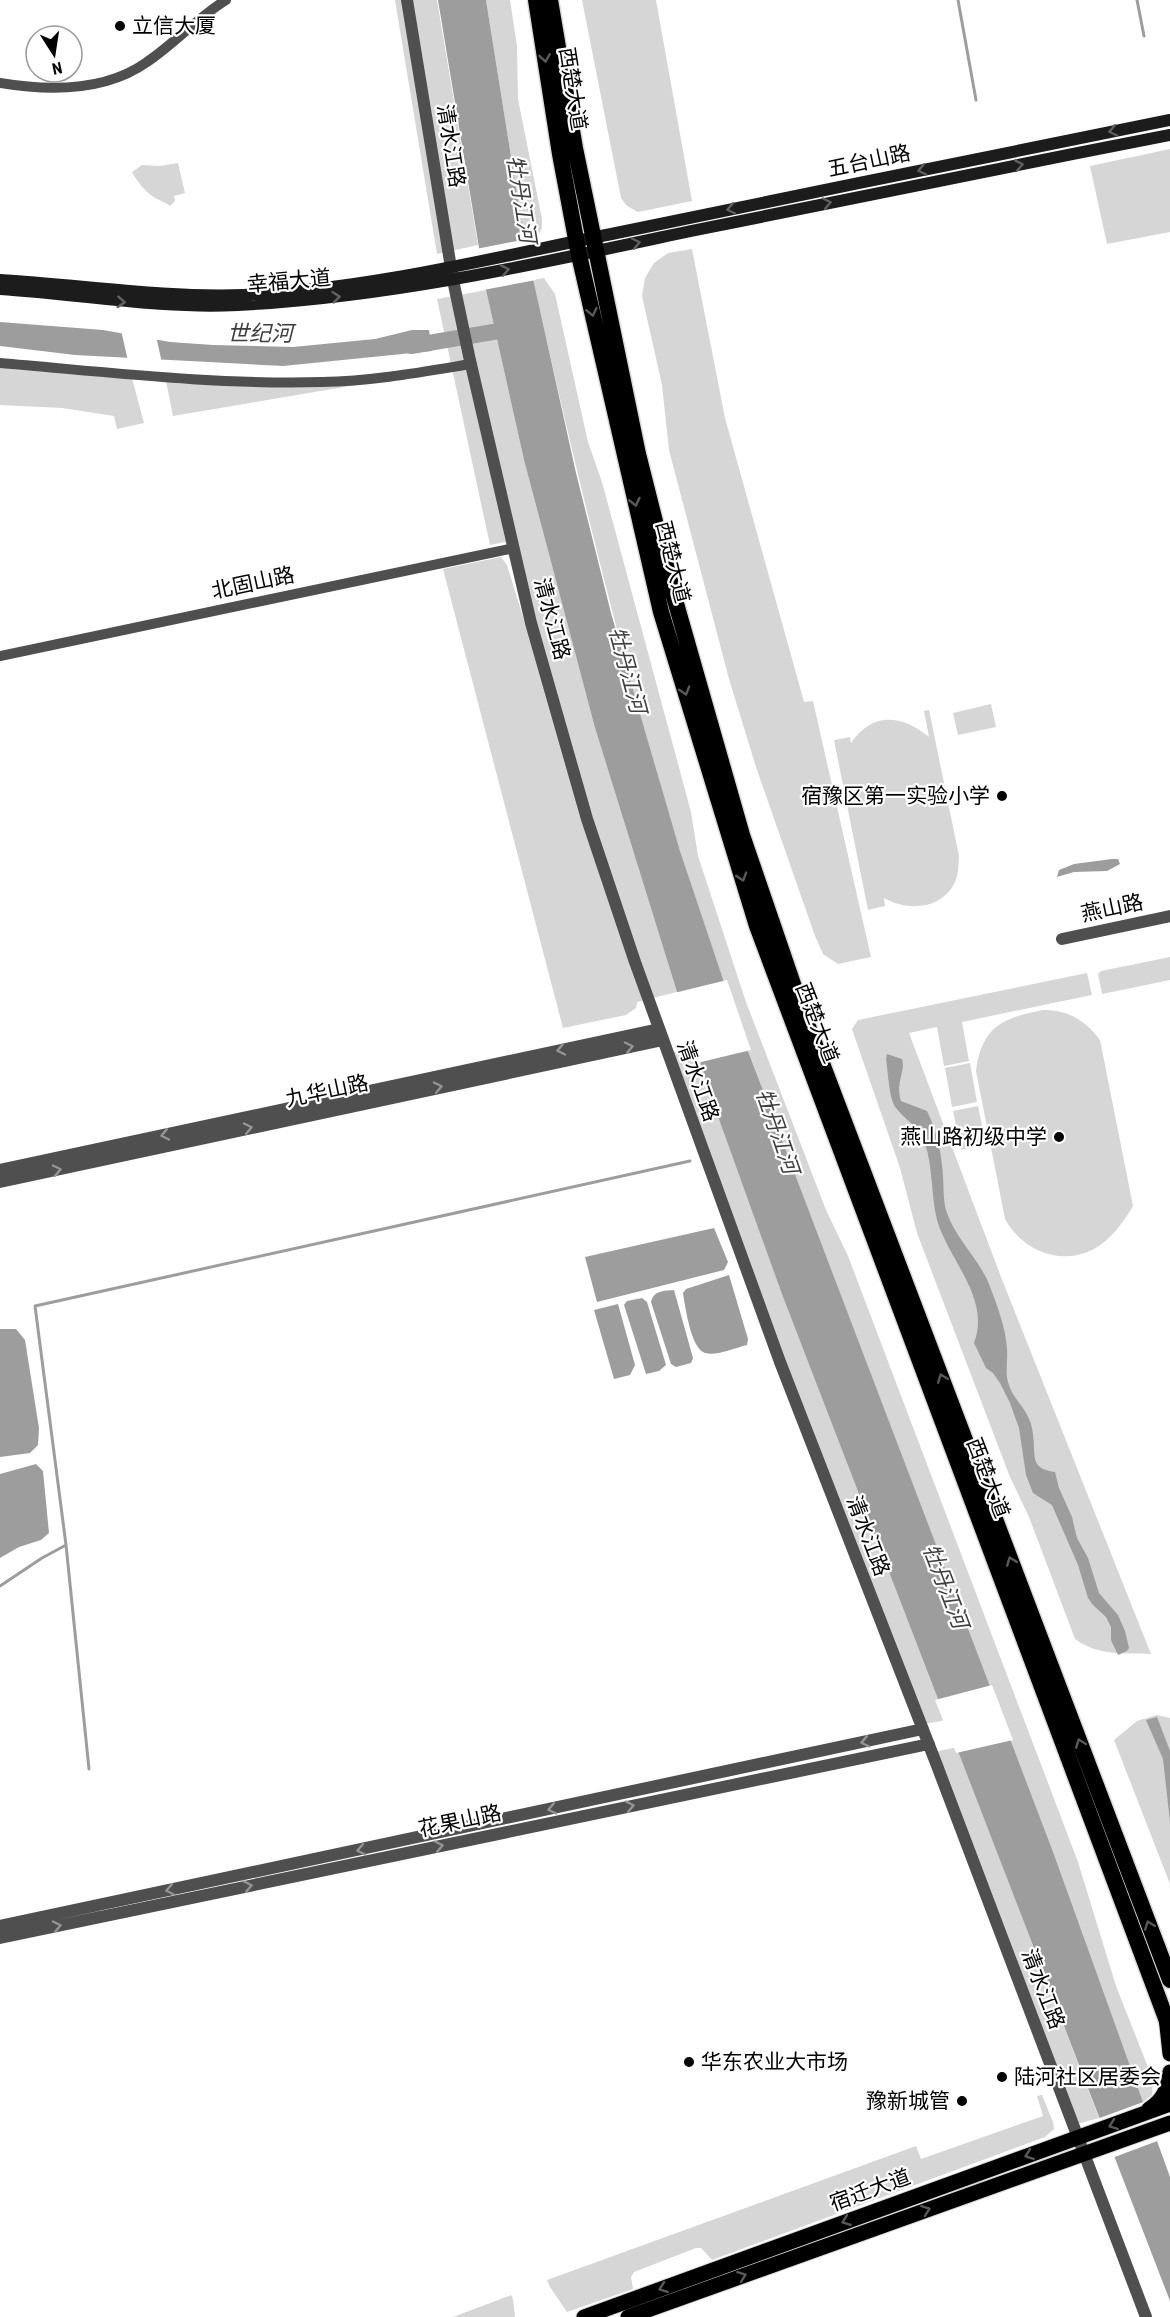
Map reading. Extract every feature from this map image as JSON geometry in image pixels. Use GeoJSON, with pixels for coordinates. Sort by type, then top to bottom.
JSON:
{"type":"FeatureCollection","features":[{"type":"Feature","properties":{"kind":"highway","name":"西楚大道"},"geometry":{"type":"LineString","coordinates":[[536,0],[560,154],[578,248],[661,612],[757,926],[1168,2023]]}},
{"type":"Feature","properties":{"kind":"highway","name":"西楚大道"},"geometry":{"type":"LineString","coordinates":[[550,0],[575,148],[638,454],[670,581],[742,835],[804,1016],[1170,1980]]}},
{"type":"Feature","properties":{"kind":"main road","name":"五台山路"},"geometry":{"type":"LineString","coordinates":[[578,248],[1170,120]]}},
{"type":"Feature","properties":{"kind":"main road","name":"五台山路"},"geometry":{"type":"LineString","coordinates":[[595,244],[854,197],[1170,135]]}},
{"type":"Feature","properties":{"kind":"main road","name":"幸福大道"},"geometry":{"type":"LineString","coordinates":[[0,280],[167,294],[243,295],[330,286],[554,246],[578,248]]}},
{"type":"Feature","properties":{"kind":"main road","name":"幸福大道"},"geometry":{"type":"LineString","coordinates":[[0,289],[118,302],[235,305],[341,296],[453,280],[557,260],[578,248]]}},
{"type":"Feature","properties":{"kind":"main road"},"geometry":{"type":"LineString","coordinates":[[1168,2023],[1170,2054]]}},
{"type":"Feature","properties":{"kind":"main road"},"geometry":{"type":"LineString","coordinates":[[1142,2114],[1162,2098],[1170,2072]]}},
{"type":"Feature","properties":{"kind":"main road","name":"宿迁大道"},"geometry":{"type":"LineString","coordinates":[[584,2317],[1166,2106]]}},
{"type":"Feature","properties":{"kind":"main road","name":"宿迁大道"},"geometry":{"type":"LineString","coordinates":[[628,2317],[1134,2134],[1169,2126]]}},
{"type":"Feature","properties":{"kind":"street"},"geometry":{"type":"LineString","coordinates":[[0,83],[37,89],[65,88],[95,83],[126,74],[145,64],[209,10],[226,0]]}},
{"type":"Feature","properties":{"kind":"street","name":"清水江路"},"geometry":{"type":"LineString","coordinates":[[407,0],[453,280],[470,360],[531,623],[587,819],[661,1034],[780,1362],[1087,2151]]}},
{"type":"Feature","properties":{"kind":"street"},"geometry":{"type":"LineString","coordinates":[[0,363],[158,377],[285,383],[388,378],[470,360]]}},
{"type":"Feature","properties":{"kind":"street","name":"北固山路"},"geometry":{"type":"LineString","coordinates":[[0,656],[514,548]]}},
{"type":"Feature","properties":{"kind":"street","name":"燕山路"},"geometry":{"type":"LineString","coordinates":[[1062,939],[1170,916]]}},
{"type":"Feature","properties":{"kind":"street","name":"九华山路"},"geometry":{"type":"LineString","coordinates":[[0,1170],[661,1034]]}},
{"type":"Feature","properties":{"kind":"street","name":"九华山路"},"geometry":{"type":"LineString","coordinates":[[0,1182],[661,1034]]}},
{"type":"Feature","properties":{"kind":"street","name":"花果山路"},"geometry":{"type":"LineString","coordinates":[[0,1926],[923,1729]]}},
{"type":"Feature","properties":{"kind":"street","name":"花果山路"},"geometry":{"type":"LineString","coordinates":[[0,1938],[928,1744]]}},
{"type":"Feature","properties":{"kind":"street"},"geometry":{"type":"LineString","coordinates":[[1087,2151],[1146,2317]]}},
{"type":"Feature","properties":{"kind":"shaded area"},"geometry":{"type":"Polygon","coordinates":[[[395,0],[437,0],[478,245],[437,254],[395,0]]]}},
{"type":"Feature","properties":{"kind":"shaded area"},"geometry":{"type":"Polygon","coordinates":[[[486,0],[510,0],[517,46],[518,99],[542,219],[539,234],[524,238],[486,0]]]}},
{"type":"Feature","properties":{"kind":"shaded area"},"geometry":{"type":"Polygon","coordinates":[[[582,0],[656,0],[692,201],[638,212],[627,206],[621,198],[582,0]]]}},
{"type":"Feature","properties":{"kind":"shaded area"},"geometry":{"type":"Polygon","coordinates":[[[1170,149],[1170,232],[1107,244],[1090,166],[1170,149]]]}},
{"type":"Feature","properties":{"kind":"shaded area"},"geometry":{"type":"Polygon","coordinates":[[[178,163],[185,193],[174,196],[175,201],[170,206],[149,194],[132,172],[142,165],[160,166],[178,163]]]}},
{"type":"Feature","properties":{"kind":"shaded area"},"geometry":{"type":"Polygon","coordinates":[[[692,249],[725,418],[804,702],[813,701],[871,957],[838,964],[823,954],[815,936],[756,767],[729,679],[669,450],[662,385],[642,296],[645,278],[654,263],[668,253],[692,249]]]}},
{"type":"Feature","properties":{"kind":"shaded area"},"geometry":{"type":"Polygon","coordinates":[[[544,278],[555,294],[588,442],[602,482],[691,812],[698,856],[746,1002],[826,1210],[848,1256],[1078,1862],[1116,1986],[1153,2080],[1152,2095],[1143,2102],[1004,1726],[767,1102],[700,914],[619,638],[583,495],[533,280],[544,278]]]}},
{"type":"Feature","properties":{"kind":"shaded area"},"geometry":{"type":"Polygon","coordinates":[[[486,290],[524,460],[595,728],[677,992],[637,1002],[636,1008],[626,1015],[563,1028],[443,569],[501,557],[507,565],[532,646],[505,542],[490,545],[437,299],[486,290]]]}},
{"type":"Feature","properties":{"kind":"shaded area"},"geometry":{"type":"Polygon","coordinates":[[[0,366],[132,378],[144,423],[117,429],[114,416],[62,408],[0,405],[0,366]]]}},
{"type":"Feature","properties":{"kind":"shaded area"},"geometry":{"type":"Polygon","coordinates":[[[445,370],[173,416],[166,381],[255,385],[445,370]]]}},
{"type":"Feature","properties":{"kind":"shaded area"},"geometry":{"type":"Polygon","coordinates":[[[991,704],[996,727],[958,735],[953,713],[991,704]]]}},
{"type":"Feature","properties":{"kind":"shaded area"},"geometry":{"type":"Polygon","coordinates":[[[929,710],[959,856],[957,877],[948,893],[932,903],[922,906],[903,905],[884,898],[885,906],[868,910],[834,740],[850,737],[851,743],[869,725],[888,720],[909,724],[929,737],[924,711],[929,710]]]}},
{"type":"Feature","properties":{"kind":"shaded area"},"geometry":{"type":"Polygon","coordinates":[[[1170,957],[1170,980],[1102,994],[1098,974],[1101,971],[1170,957]]]}},
{"type":"Feature","properties":{"kind":"shaded area"},"geometry":{"type":"Polygon","coordinates":[[[1087,973],[1092,995],[962,1022],[969,1061],[944,1066],[937,1027],[909,1033],[1001,1277],[1151,1654],[1102,1651],[1075,1639],[1029,1517],[1010,1477],[917,1233],[900,1168],[852,1029],[858,1020],[1087,973]]]}},
{"type":"Feature","properties":{"kind":"shaded area"},"geometry":{"type":"Polygon","coordinates":[[[1043,1010],[1068,1014],[1082,1022],[1100,1040],[1133,1206],[1105,1242],[1079,1255],[1054,1255],[1031,1247],[1012,1230],[1005,1219],[976,1071],[983,1044],[989,1034],[1006,1021],[1043,1010]]]}},
{"type":"Feature","properties":{"kind":"shaded area"},"geometry":{"type":"Polygon","coordinates":[[[695,1047],[783,1297],[946,1720],[925,1724],[798,1399],[670,1053],[695,1047]]]}},
{"type":"Feature","properties":{"kind":"shaded area"},"geometry":{"type":"Polygon","coordinates":[[[970,1063],[977,1102],[952,1107],[945,1068],[970,1063]]]}},
{"type":"Feature","properties":{"kind":"shaded area"},"geometry":{"type":"Polygon","coordinates":[[[978,1106],[986,1145],[961,1150],[953,1111],[978,1106]]]}},
{"type":"Feature","properties":{"kind":"shaded area"},"geometry":{"type":"Polygon","coordinates":[[[1157,1715],[1170,1718],[1170,1884],[1114,1740],[1137,1721],[1157,1715]]]}},
{"type":"Feature","properties":{"kind":"shaded area"},"geometry":{"type":"Polygon","coordinates":[[[957,1747],[1099,2118],[1077,2124],[935,1752],[957,1747]]]}},
{"type":"Feature","properties":{"kind":"shaded area"},"geometry":{"type":"Polygon","coordinates":[[[1042,2095],[1054,2129],[1045,2137],[712,2260],[701,2248],[696,2248],[634,2272],[631,2277],[633,2289],[567,2312],[547,2280],[916,2146],[921,2159],[1043,2116],[1037,2096],[1042,2095]]]}},
{"type":"Feature","properties":{"kind":"shaded area"},"geometry":{"type":"Polygon","coordinates":[[[511,2295],[515,2317],[453,2317],[511,2295]]]}},
{"type":"Feature","properties":{"kind":"water","name":"牡丹江河"},"geometry":{"type":"Polygon","coordinates":[[[438,0],[486,0],[524,238],[576,473],[611,613],[680,851],[740,1030],[1053,1852],[1170,2177],[1170,2301],[783,1297],[719,1119],[677,992],[595,728],[524,460],[486,290],[438,0]]]}},
{"type":"Feature","properties":{"kind":"water"},"geometry":{"type":"Polygon","coordinates":[[[0,322],[103,330],[170,342],[293,347],[375,339],[412,330],[429,330],[432,351],[283,366],[75,355],[0,346],[0,322]]]}},
{"type":"Feature","properties":{"kind":"water"},"geometry":{"type":"Polygon","coordinates":[[[1118,859],[1120,864],[1107,871],[1074,872],[1057,877],[1059,870],[1074,864],[1118,859]]]}},
{"type":"Feature","properties":{"kind":"water"},"geometry":{"type":"Polygon","coordinates":[[[887,1054],[902,1059],[903,1068],[899,1089],[901,1101],[927,1111],[931,1119],[940,1152],[947,1213],[956,1232],[985,1275],[995,1300],[1006,1342],[1008,1382],[1032,1426],[1035,1460],[1041,1468],[1055,1472],[1059,1488],[1072,1517],[1077,1538],[1088,1558],[1099,1593],[1118,1615],[1125,1631],[1129,1648],[1118,1655],[1111,1640],[1111,1627],[1106,1617],[1088,1598],[1078,1565],[1052,1505],[1033,1493],[1026,1475],[1019,1428],[1010,1403],[1000,1383],[986,1368],[974,1343],[978,1326],[973,1295],[937,1220],[925,1143],[919,1132],[900,1113],[892,1099],[887,1054]]]}},
{"type":"Feature","properties":{"kind":"water"},"geometry":{"type":"Polygon","coordinates":[[[714,1228],[728,1262],[724,1270],[597,1302],[585,1257],[714,1228]]]}},
{"type":"Feature","properties":{"kind":"water"},"geometry":{"type":"Polygon","coordinates":[[[729,1275],[748,1339],[747,1345],[720,1353],[705,1353],[700,1350],[692,1336],[683,1293],[686,1289],[729,1275]]]}},
{"type":"Feature","properties":{"kind":"water"},"geometry":{"type":"Polygon","coordinates":[[[674,1290],[693,1358],[691,1363],[676,1367],[671,1364],[651,1302],[657,1293],[674,1290]]]}},
{"type":"Feature","properties":{"kind":"water"},"geometry":{"type":"Polygon","coordinates":[[[642,1298],[647,1302],[666,1365],[659,1371],[646,1374],[624,1305],[627,1301],[642,1298]]]}},
{"type":"Feature","properties":{"kind":"water"},"geometry":{"type":"Polygon","coordinates":[[[618,1304],[635,1365],[630,1375],[614,1379],[594,1310],[618,1304]]]}},
{"type":"Feature","properties":{"kind":"water"},"geometry":{"type":"Polygon","coordinates":[[[0,1329],[16,1329],[25,1340],[39,1428],[38,1445],[30,1453],[0,1457],[0,1329]]]}},
{"type":"Feature","properties":{"kind":"water"},"geometry":{"type":"Polygon","coordinates":[[[36,1464],[43,1471],[49,1533],[41,1540],[19,1547],[0,1558],[0,1474],[36,1464]]]}},
{"type":"Feature","properties":{"kind":"water"},"geometry":{"type":"Polygon","coordinates":[[[1157,1717],[1170,1751],[1170,1822],[1163,1759],[1146,1720],[1157,1717]]]}},
{"type":"Feature","properties":{"kind":"pier"},"geometry":{"type":"Polygon","coordinates":[[[527,239],[536,280],[483,290],[476,249],[527,239]]]}},
{"type":"Feature","properties":{"kind":"pier"},"geometry":{"type":"Polygon","coordinates":[[[121,330],[156,336],[162,363],[128,361],[121,330]]]}},
{"type":"Feature","properties":{"kind":"pier"},"geometry":{"type":"Polygon","coordinates":[[[727,980],[751,1050],[697,1063],[674,993],[727,980]]]}},
{"type":"Feature","properties":{"kind":"pier"},"geometry":{"type":"Polygon","coordinates":[[[992,1685],[1013,1740],[956,1753],[935,1700],[992,1685]]]}},
{"type":"Feature","properties":{"kind":"pier"},"geometry":{"type":"Polygon","coordinates":[[[1146,2101],[1160,2140],[1112,2158],[1097,2119],[1146,2101]]]}},
{"type":"Feature","properties":{"kind":"waterway"},"geometry":{"type":"LineString","coordinates":[[958,0],[976,100]]}},
{"type":"Feature","properties":{"kind":"waterway"},"geometry":{"type":"LineString","coordinates":[[1137,0],[1144,36]]}},
{"type":"Feature","properties":{"kind":"waterway","name":"世纪河"},"geometry":{"type":"LineString","coordinates":[[411,346],[516,328]]}},
{"type":"Feature","properties":{"kind":"waterway"},"geometry":{"type":"LineString","coordinates":[[89,1769],[66,1545],[35,1306],[690,1161]]}},
{"type":"Feature","properties":{"kind":"waterway"},"geometry":{"type":"LineString","coordinates":[[0,1586],[66,1545]]}},
{"type":"Feature","properties":{"kind":"place","name":"立信大厦"},"geometry":{"type":"Point","coordinates":[120,26]}},
{"type":"Feature","properties":{"kind":"place","name":"宿豫区第一实验小学"},"geometry":{"type":"Point","coordinates":[1002,796]}},
{"type":"Feature","properties":{"kind":"place","name":"燕山路初级中学"},"geometry":{"type":"Point","coordinates":[1059,1137]}},
{"type":"Feature","properties":{"kind":"place","name":"华东农业大市场"},"geometry":{"type":"Point","coordinates":[689,2062]}},
{"type":"Feature","properties":{"kind":"place","name":"陆河社区居委会"},"geometry":{"type":"Point","coordinates":[1002,2077]}},
{"type":"Feature","properties":{"kind":"place","name":"豫新城管"},"geometry":{"type":"Point","coordinates":[962,2101]}}]}
